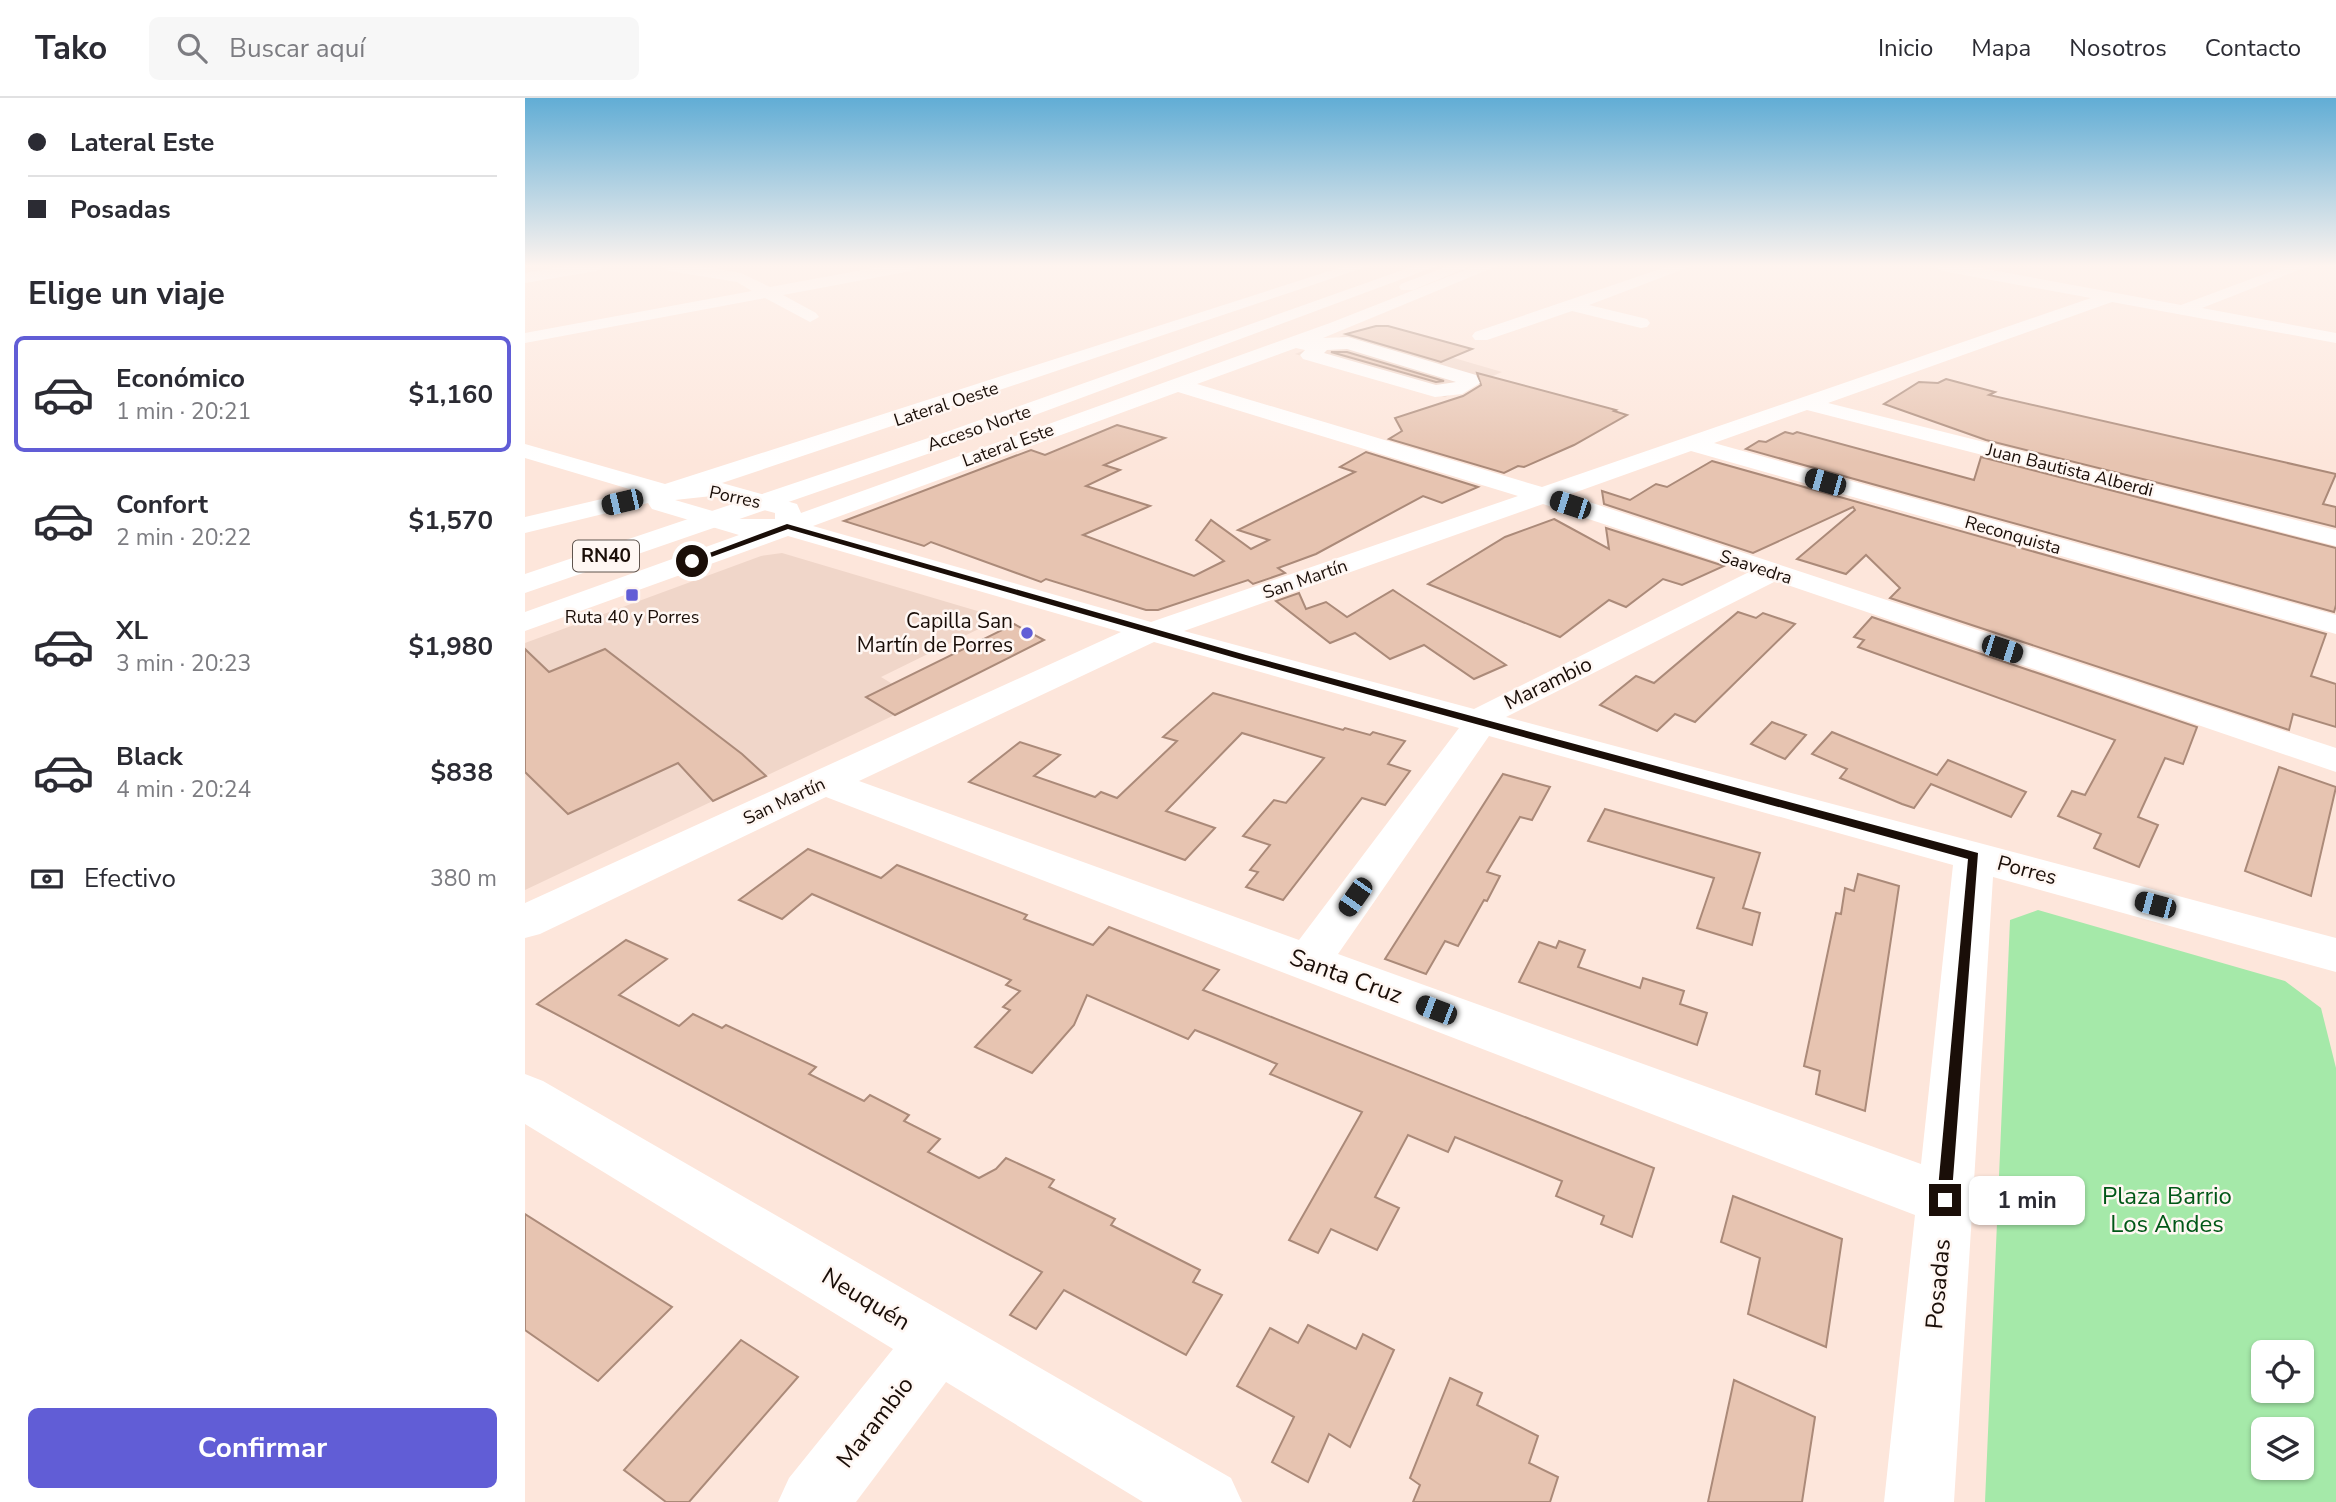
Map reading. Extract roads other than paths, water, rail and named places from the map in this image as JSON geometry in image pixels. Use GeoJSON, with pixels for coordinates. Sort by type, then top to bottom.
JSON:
{"type":"FeatureCollection","features":[{"type":"Feature","properties":{"kind":"main road"},"geometry":{"type":"LineString","coordinates":[[525,338],[560,332]]}},
{"type":"Feature","properties":{"kind":"main road","name":"Lateral Oeste"},"geometry":{"type":"LineString","coordinates":[[525,525],[665,492],[1168,332]]}},
{"type":"Feature","properties":{"kind":"main road"},"geometry":{"type":"LineString","coordinates":[[1030,396],[1204,332]]}},
{"type":"Feature","properties":{"kind":"main road","name":"Acceso Norte"},"geometry":{"type":"LineString","coordinates":[[525,566],[1216,332]]}},
{"type":"Feature","properties":{"kind":"main road","name":"Acceso Norte"},"geometry":{"type":"LineString","coordinates":[[525,584],[957,436],[1249,332]]}},
{"type":"Feature","properties":{"kind":"main road"},"geometry":{"type":"LineString","coordinates":[[957,436],[1285,332]]}},
{"type":"Feature","properties":{"kind":"main road","name":"Lateral Este"},"geometry":{"type":"LineString","coordinates":[[525,622],[1320,332]]}},
{"type":"Feature","properties":{"kind":"main road"},"geometry":{"type":"LineString","coordinates":[[1481,336],[1494,332]]}},
{"type":"Feature","properties":{"kind":"main road","name":"San Martín"},"geometry":{"type":"LineString","coordinates":[[525,922],[1126,641],[2010,332]]}},
{"type":"Feature","properties":{"kind":"main road"},"geometry":{"type":"LineString","coordinates":[[2301,332],[2336,338]]}},
{"type":"Feature","properties":{"kind":"main road"},"geometry":{"type":"LineString","coordinates":[[1298,340],[1328,345],[1348,343],[1469,379],[1471,383],[1455,390],[1435,391],[1310,355],[1319,348],[1298,340]]}},
{"type":"Feature","properties":{"kind":"main road","name":"Saavedra"},"geometry":{"type":"LineString","coordinates":[[1174,384],[1335,430],[1545,496],[2336,760]]}},
{"type":"Feature","properties":{"kind":"main road","name":"Juan Bautista Alberdi"},"geometry":{"type":"LineString","coordinates":[[1804,403],[2336,538]]}},
{"type":"Feature","properties":{"kind":"main road","name":"Reconquista"},"geometry":{"type":"LineString","coordinates":[[1691,444],[2336,625]]}},
{"type":"Feature","properties":{"kind":"main road"},"geometry":{"type":"LineString","coordinates":[[525,451],[665,492]]}},
{"type":"Feature","properties":{"kind":"main road","name":"Porres"},"geometry":{"type":"LineString","coordinates":[[665,492],[661,505],[739,527],[787,527],[1154,632],[2336,954]]}},
{"type":"Feature","properties":{"kind":"main road","name":"Marambio"},"geometry":{"type":"LineString","coordinates":[[1308,962],[1488,713],[1771,572]]}},
{"type":"Feature","properties":{"kind":"main road","name":"Santa Cruz"},"geometry":{"type":"LineString","coordinates":[[824,782],[1945,1200]]}},
{"type":"Feature","properties":{"kind":"main road","name":"Posadas"},"geometry":{"type":"LineString","coordinates":[[1919,1502],[1974,856]]}},
{"type":"Feature","properties":{"kind":"main road","name":"Neuquén"},"geometry":{"type":"LineString","coordinates":[[525,1097],[1207,1502]]}},
{"type":"Feature","properties":{"kind":"main road","name":"Marambio"},"geometry":{"type":"LineString","coordinates":[[813,1502],[938,1342]]}},
{"type":"Feature","properties":{"kind":"place","name":"Ruta 40 y Porres"},"geometry":{"type":"Point","coordinates":[632,595]}},
{"type":"Feature","properties":{"kind":"place","name":"Capilla San Martín de Porres"},"geometry":{"type":"Point","coordinates":[1027,633]}},
{"type":"Feature","properties":{"kind":"park label","name":"Plaza Barrio Los Andes"},"geometry":{"type":"Point","coordinates":[2167,1210]}}]}
